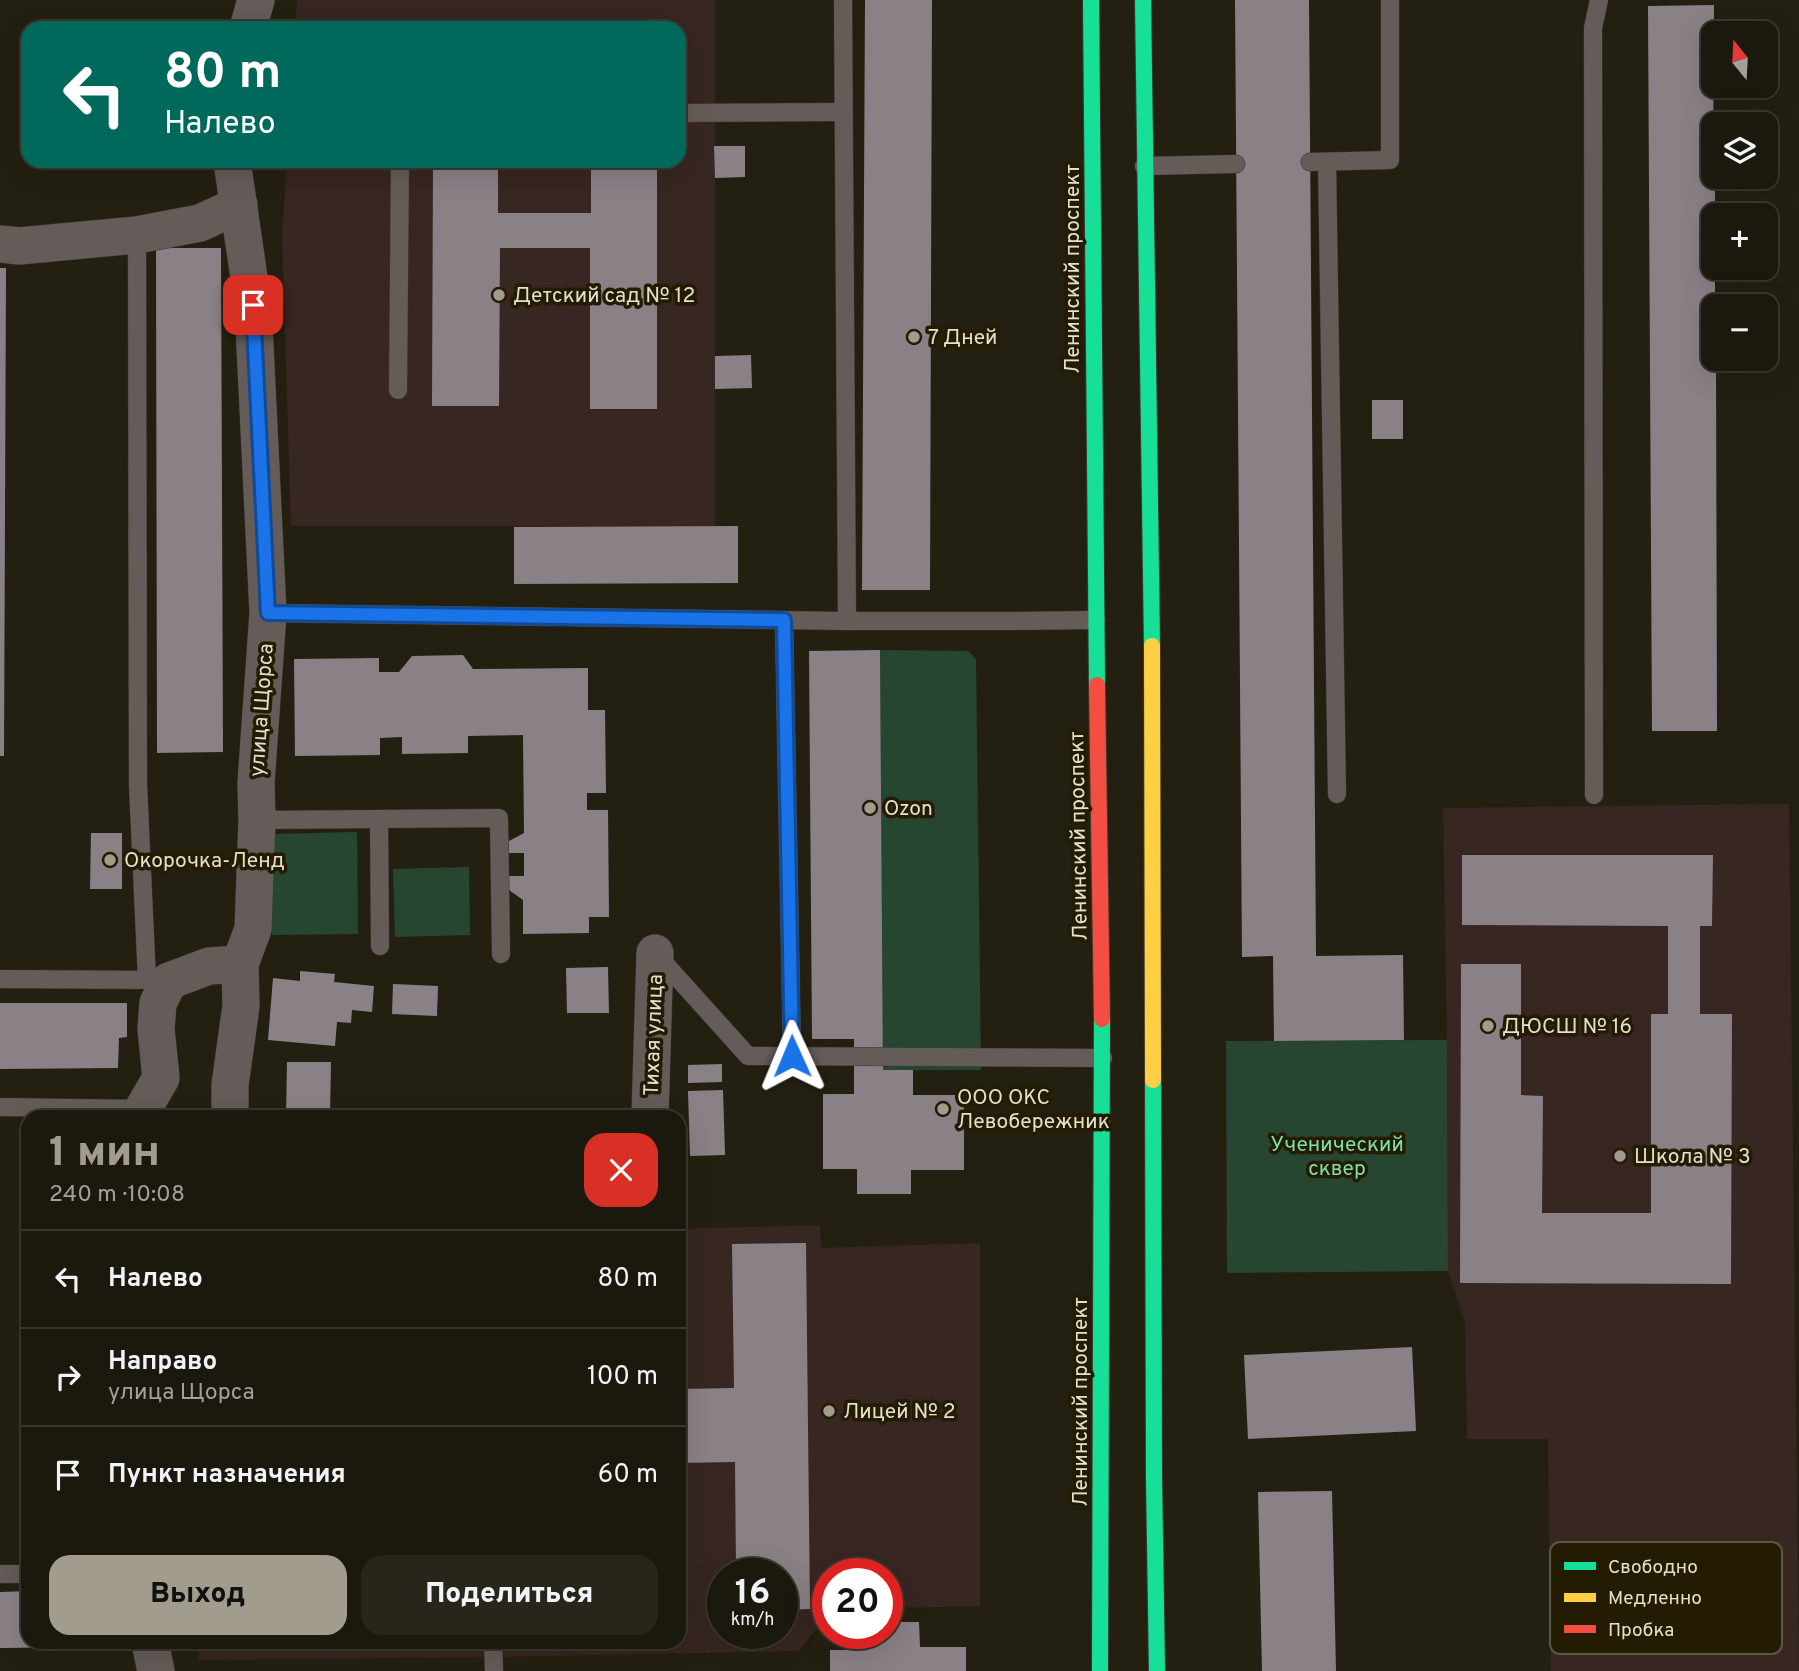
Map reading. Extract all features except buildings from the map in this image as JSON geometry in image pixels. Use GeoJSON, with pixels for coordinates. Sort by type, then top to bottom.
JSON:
{"type":"FeatureCollection","features":[{"type":"Feature","properties":{"kind":"main road","name":"Ленинский проспект"},"geometry":{"type":"LineString","coordinates":[[1091,0],[1103,1058],[1100,1671]]}},
{"type":"Feature","properties":{"kind":"main road"},"geometry":{"type":"LineString","coordinates":[[1143,0],[1152,617],[1157,1671]]}},
{"type":"Feature","properties":{"kind":"street"},"geometry":{"type":"LineString","coordinates":[[250,21],[256,0]]}},
{"type":"Feature","properties":{"kind":"street","name":"улица Щорса"},"geometry":{"type":"LineString","coordinates":[[233,168],[253,305],[268,613],[256,783],[253,929],[240,964]]}},
{"type":"Feature","properties":{"kind":"street"},"geometry":{"type":"LineString","coordinates":[[0,244],[19,246],[137,235],[200,223],[239,205]]}},
{"type":"Feature","properties":{"kind":"street","name":"Тихая улица"},"geometry":{"type":"LineString","coordinates":[[650,1110],[655,953]]}},
{"type":"Feature","properties":{"kind":"street"},"geometry":{"type":"LineString","coordinates":[[145,1110],[161,1078],[156,1029],[158,980],[209,966],[240,964],[241,1006],[230,1085],[230,1110]]}},
{"type":"Feature","properties":{"kind":"street"},"geometry":{"type":"LineString","coordinates":[[151,1649],[156,1671]]}},
{"type":"Feature","properties":{"kind":"lane"},"geometry":{"type":"LineString","coordinates":[[843,0],[846,621]]}},
{"type":"Feature","properties":{"kind":"lane"},"geometry":{"type":"LineString","coordinates":[[1337,794],[1319,162],[1391,160],[1390,0]]}},
{"type":"Feature","properties":{"kind":"lane"},"geometry":{"type":"LineString","coordinates":[[1594,795],[1593,28],[1599,0]]}},
{"type":"Feature","properties":{"kind":"lane"},"geometry":{"type":"LineString","coordinates":[[686,113],[843,112]]}},
{"type":"Feature","properties":{"kind":"lane"},"geometry":{"type":"LineString","coordinates":[[1144,166],[1236,164]]}},
{"type":"Feature","properties":{"kind":"lane"},"geometry":{"type":"LineString","coordinates":[[398,390],[400,168]]}},
{"type":"Feature","properties":{"kind":"lane"},"geometry":{"type":"LineString","coordinates":[[0,979],[158,980],[138,785],[137,235]]}},
{"type":"Feature","properties":{"kind":"lane"},"geometry":{"type":"LineString","coordinates":[[268,613],[846,621],[1096,620]]}},
{"type":"Feature","properties":{"kind":"lane"},"geometry":{"type":"LineString","coordinates":[[784,620],[792,1056]]}},
{"type":"Feature","properties":{"kind":"lane"},"geometry":{"type":"LineString","coordinates":[[257,820],[499,818],[501,954]]}},
{"type":"Feature","properties":{"kind":"lane"},"geometry":{"type":"LineString","coordinates":[[379,819],[380,946]]}},
{"type":"Feature","properties":{"kind":"lane"},"geometry":{"type":"LineString","coordinates":[[655,953],[748,1056],[1103,1058]]}},
{"type":"Feature","properties":{"kind":"lane"},"geometry":{"type":"LineString","coordinates":[[0,1107],[72,1110]]}},
{"type":"Feature","properties":{"kind":"lane"},"geometry":{"type":"LineString","coordinates":[[0,1574],[21,1574]]}},
{"type":"Feature","properties":{"kind":"lane"},"geometry":{"type":"LineString","coordinates":[[493,1649],[494,1671]]}},
{"type":"Feature","properties":{"kind":"shaded area","name":"Детский сад № 12"},"geometry":{"type":"Polygon","coordinates":[[[297,0],[715,0],[715,526],[291,526],[282,234],[287,168],[686,168],[686,21],[296,21],[297,0]]]}},
{"type":"Feature","properties":{"kind":"shaded area","name":"Школа № 3"},"geometry":{"type":"Polygon","coordinates":[[[1789,804],[1799,1671],[1551,1671],[1551,1654],[1782,1654],[1782,1542],[1550,1542],[1550,1594],[1548,1439],[1467,1439],[1465,1323],[1448,1271],[1443,808],[1789,804]]]}},
{"type":"Feature","properties":{"kind":"shaded area","name":"Лицей № 2"},"geometry":{"type":"Polygon","coordinates":[[[820,1225],[821,1248],[980,1243],[980,1606],[903,1608],[903,1558],[812,1558],[812,1635],[798,1651],[199,1660],[199,1649],[686,1649],[686,1229],[820,1225]]]}},
{"type":"Feature","properties":{"kind":"green space"},"geometry":{"type":"Polygon","coordinates":[[[880,650],[968,651],[976,659],[981,1070],[883,1070],[880,650]]]}},
{"type":"Feature","properties":{"kind":"green space"},"geometry":{"type":"Polygon","coordinates":[[[357,832],[358,934],[272,935],[271,834],[357,832]]]}},
{"type":"Feature","properties":{"kind":"green space"},"geometry":{"type":"Polygon","coordinates":[[[469,867],[470,935],[395,937],[393,869],[469,867]]]}},
{"type":"Feature","properties":{"kind":"green space","name":"Ученический сквер"},"geometry":{"type":"Polygon","coordinates":[[[1447,1040],[1448,1271],[1227,1273],[1226,1041],[1447,1040]]]}},
{"type":"Feature","properties":{"kind":"traffic: fast"},"geometry":{"type":"LineString","coordinates":[[1091,0],[1097,685]]}},
{"type":"Feature","properties":{"kind":"traffic: fast"},"geometry":{"type":"LineString","coordinates":[[1143,0],[1152,646]]}},
{"type":"Feature","properties":{"kind":"traffic: fast"},"geometry":{"type":"LineString","coordinates":[[1100,1671],[1102,1019]]}},
{"type":"Feature","properties":{"kind":"traffic: fast"},"geometry":{"type":"LineString","coordinates":[[1153,1080],[1157,1671]]}},
{"type":"Feature","properties":{"kind":"traffic: slow"},"geometry":{"type":"LineString","coordinates":[[1152,646],[1153,1080]]}},
{"type":"Feature","properties":{"kind":"traffic: jam"},"geometry":{"type":"LineString","coordinates":[[1097,685],[1102,1019]]}},
{"type":"Feature","properties":{"kind":"place","name":"Детский сад № 12"},"geometry":{"type":"Point","coordinates":[499,295]}},
{"type":"Feature","properties":{"kind":"place","name":"7 Дней"},"geometry":{"type":"Point","coordinates":[914,337]}},
{"type":"Feature","properties":{"kind":"place","name":"Ozon"},"geometry":{"type":"Point","coordinates":[870,808]}},
{"type":"Feature","properties":{"kind":"place","name":"Окорочка-Ленд"},"geometry":{"type":"Point","coordinates":[110,860]}},
{"type":"Feature","properties":{"kind":"place","name":"ДЮСШ № 16"},"geometry":{"type":"Point","coordinates":[1488,1026]}},
{"type":"Feature","properties":{"kind":"place","name":"ООО ОКС Левобережник"},"geometry":{"type":"Point","coordinates":[943,1109]}},
{"type":"Feature","properties":{"kind":"place","name":"Школа № 3"},"geometry":{"type":"Point","coordinates":[1620,1156]}},
{"type":"Feature","properties":{"kind":"place","name":"Лицей № 2"},"geometry":{"type":"Point","coordinates":[829,1411]}},
{"type":"Feature","properties":{"kind":"route"},"geometry":{"type":"LineString","coordinates":[[253,305],[268,613],[784,620],[792,1056]]}}]}
